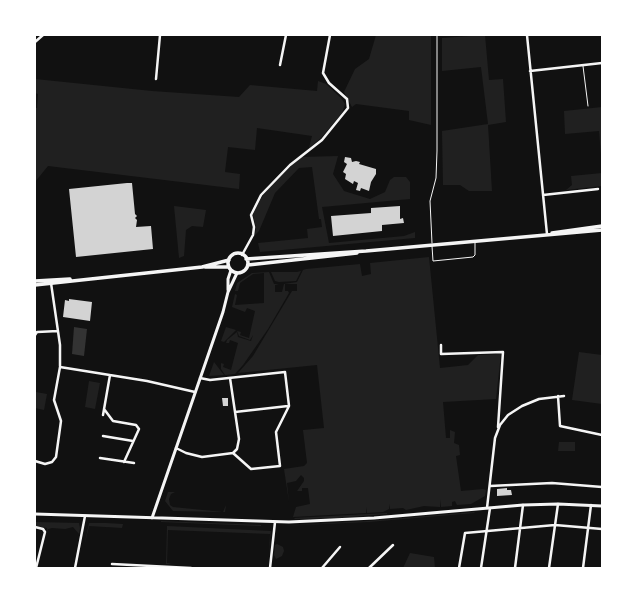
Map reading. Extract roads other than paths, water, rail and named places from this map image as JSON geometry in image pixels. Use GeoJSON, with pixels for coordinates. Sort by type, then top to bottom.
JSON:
{"type":"FeatureCollection","features":[{"type":"Feature","properties":{"kind":"main road"},"geometry":{"type":"LineString","coordinates":[[547,234],[560,230],[602,226]]}},
{"type":"Feature","properties":{"kind":"main road"},"geometry":{"type":"LineString","coordinates":[[246,259],[342,251],[366,251],[602,230]]}},
{"type":"Feature","properties":{"kind":"main road"},"geometry":{"type":"LineString","coordinates":[[202,266],[230,269],[237,273],[244,271],[248,266],[344,256],[366,251]]}},
{"type":"Feature","properties":{"kind":"main road"},"geometry":{"type":"LineString","coordinates":[[35,281],[83,278],[202,266],[229,260],[233,255],[242,255],[246,259],[248,266]]}},
{"type":"Feature","properties":{"kind":"main road"},"geometry":{"type":"LineString","coordinates":[[229,260],[230,269]]}},
{"type":"Feature","properties":{"kind":"main road"},"geometry":{"type":"LineString","coordinates":[[35,285],[83,278]]}},
{"type":"Feature","properties":{"kind":"street"},"geometry":{"type":"LineString","coordinates":[[35,42],[43,35]]}},
{"type":"Feature","properties":{"kind":"street"},"geometry":{"type":"LineString","coordinates":[[156,79],[160,35]]}},
{"type":"Feature","properties":{"kind":"street"},"geometry":{"type":"LineString","coordinates":[[280,66],[286,35]]}},
{"type":"Feature","properties":{"kind":"street"},"geometry":{"type":"LineString","coordinates":[[242,255],[253,235],[254,227],[251,218],[255,205],[268,186],[290,165],[322,140],[348,108],[347,99],[328,83],[323,74],[330,35]]}},
{"type":"Feature","properties":{"kind":"street"},"geometry":{"type":"LineString","coordinates":[[527,35],[547,234]]}},
{"type":"Feature","properties":{"kind":"street"},"geometry":{"type":"LineString","coordinates":[[530,71],[602,63]]}},
{"type":"Feature","properties":{"kind":"street"},"geometry":{"type":"LineString","coordinates":[[543,195],[598,189]]}},
{"type":"Feature","properties":{"kind":"street"},"geometry":{"type":"LineString","coordinates":[[228,292],[230,269]]}},
{"type":"Feature","properties":{"kind":"street"},"geometry":{"type":"LineString","coordinates":[[152,518],[223,312],[228,292],[237,273]]}},
{"type":"Feature","properties":{"kind":"street"},"geometry":{"type":"LineString","coordinates":[[35,462],[46,464],[52,462],[56,457],[61,421],[54,400],[60,366],[58,331],[51,283]]}},
{"type":"Feature","properties":{"kind":"street"},"geometry":{"type":"LineString","coordinates":[[35,335],[37,332],[58,331]]}},
{"type":"Feature","properties":{"kind":"street"},"geometry":{"type":"LineString","coordinates":[[441,345],[442,354],[503,352],[498,430],[490,486],[487,530],[481,568]]}},
{"type":"Feature","properties":{"kind":"street"},"geometry":{"type":"LineString","coordinates":[[60,366],[195,392]]}},
{"type":"Feature","properties":{"kind":"street"},"geometry":{"type":"LineString","coordinates":[[200,378],[207,380],[285,372],[289,406],[276,432],[280,466],[251,469],[233,453]]}},
{"type":"Feature","properties":{"kind":"street"},"geometry":{"type":"LineString","coordinates":[[104,415],[110,375]]}},
{"type":"Feature","properties":{"kind":"street"},"geometry":{"type":"LineString","coordinates":[[176,448],[186,453],[202,457],[233,453],[237,449],[239,439],[230,378]]}},
{"type":"Feature","properties":{"kind":"street"},"geometry":{"type":"LineString","coordinates":[[558,396],[560,426],[602,435]]}},
{"type":"Feature","properties":{"kind":"street"},"geometry":{"type":"LineString","coordinates":[[498,430],[508,415],[517,409],[533,401],[564,396]]}},
{"type":"Feature","properties":{"kind":"street"},"geometry":{"type":"LineString","coordinates":[[235,412],[289,406]]}},
{"type":"Feature","properties":{"kind":"street"},"geometry":{"type":"LineString","coordinates":[[104,409],[113,420],[136,425],[139,429],[124,462]]}},
{"type":"Feature","properties":{"kind":"street"},"geometry":{"type":"LineString","coordinates":[[103,436],[134,441]]}},
{"type":"Feature","properties":{"kind":"street"},"geometry":{"type":"LineString","coordinates":[[100,458],[134,463]]}},
{"type":"Feature","properties":{"kind":"street"},"geometry":{"type":"LineString","coordinates":[[490,486],[552,483],[602,487]]}},
{"type":"Feature","properties":{"kind":"street"},"geometry":{"type":"LineString","coordinates":[[549,568],[558,504]]}},
{"type":"Feature","properties":{"kind":"street"},"geometry":{"type":"LineString","coordinates":[[35,514],[274,522],[339,520],[524,505],[558,504],[602,506]]}},
{"type":"Feature","properties":{"kind":"street"},"geometry":{"type":"LineString","coordinates":[[515,568],[524,505]]}},
{"type":"Feature","properties":{"kind":"street"},"geometry":{"type":"LineString","coordinates":[[583,568],[591,505]]}},
{"type":"Feature","properties":{"kind":"street"},"geometry":{"type":"LineString","coordinates":[[75,568],[85,516]]}},
{"type":"Feature","properties":{"kind":"street"},"geometry":{"type":"LineString","coordinates":[[270,568],[274,522]]}},
{"type":"Feature","properties":{"kind":"street"},"geometry":{"type":"LineString","coordinates":[[459,568],[465,533],[555,525],[602,529]]}},
{"type":"Feature","properties":{"kind":"street"},"geometry":{"type":"LineString","coordinates":[[35,527],[43,529],[45,532],[36,568]]}},
{"type":"Feature","properties":{"kind":"street"},"geometry":{"type":"LineString","coordinates":[[369,568],[393,545]]}},
{"type":"Feature","properties":{"kind":"street"},"geometry":{"type":"LineString","coordinates":[[322,568],[340,547]]}},
{"type":"Feature","properties":{"kind":"street"},"geometry":{"type":"LineString","coordinates":[[112,564],[191,568]]}},
{"type":"Feature","properties":{"kind":"lane"},"geometry":{"type":"LineString","coordinates":[[437,35],[436,178],[430,201],[433,261],[473,257],[476,250],[475,241]]}},
{"type":"Feature","properties":{"kind":"lane"},"geometry":{"type":"LineString","coordinates":[[583,65],[588,106]]}}]}
